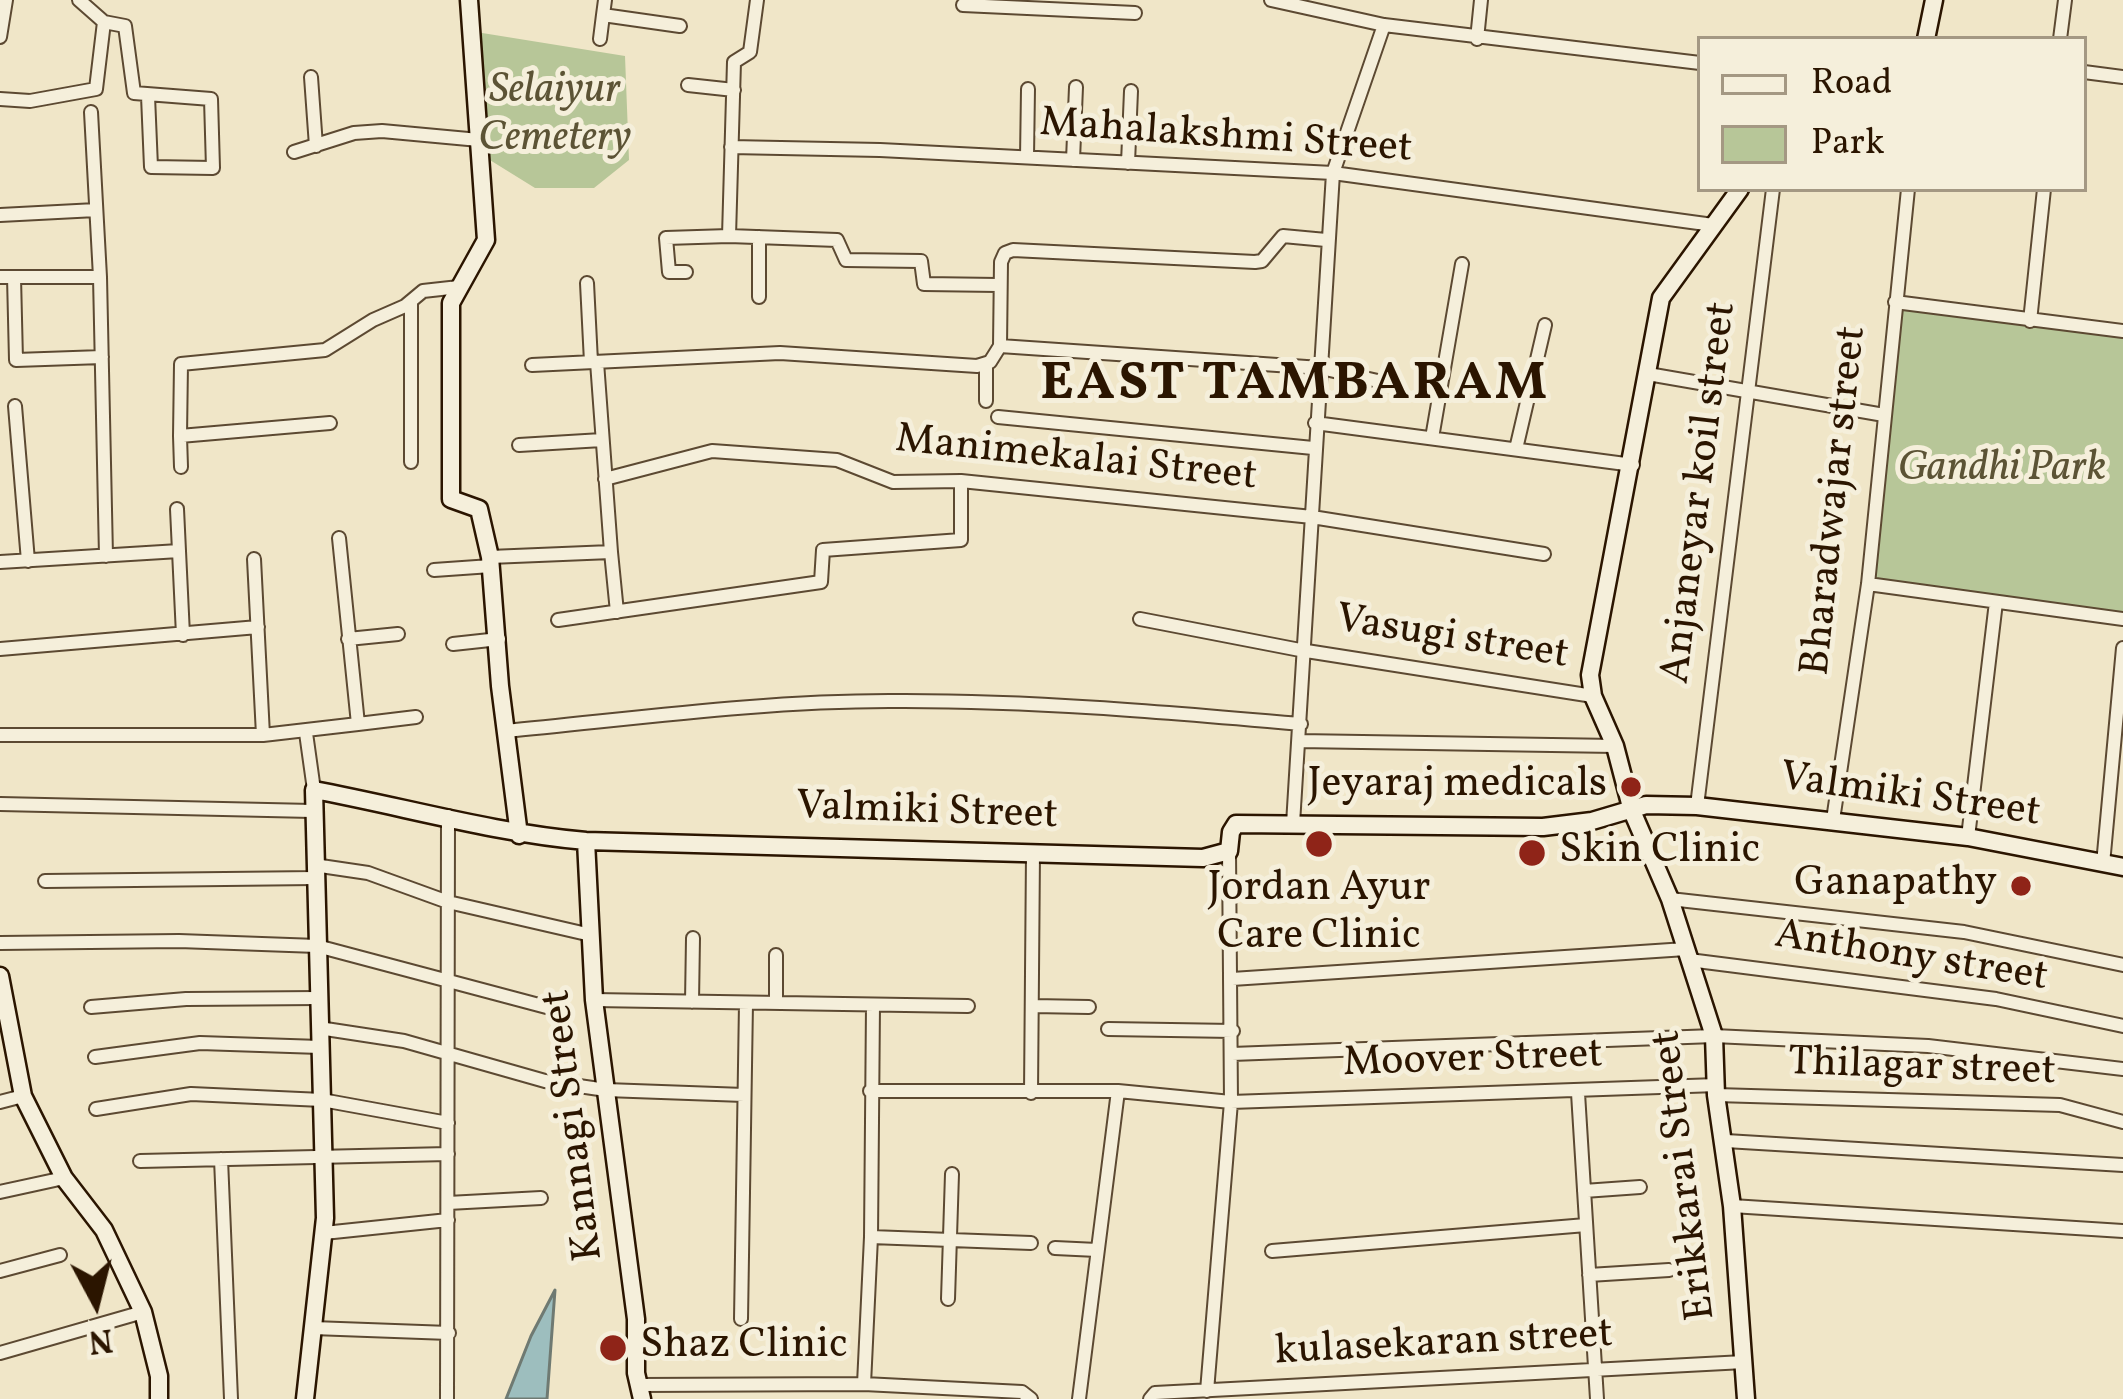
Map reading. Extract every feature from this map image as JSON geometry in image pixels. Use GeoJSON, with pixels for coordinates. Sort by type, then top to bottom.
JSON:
{"type":"FeatureCollection","features":[{"type":"Feature","properties":{"kind":"street"},"geometry":{"type":"LineString","coordinates":[[0,37],[6,0]]}},
{"type":"Feature","properties":{"kind":"street"},"geometry":{"type":"LineString","coordinates":[[79,0],[104,22],[125,26],[131,88],[140,96],[212,99],[213,168],[151,167],[148,97]]}},
{"type":"Feature","properties":{"kind":"street"},"geometry":{"type":"LineString","coordinates":[[469,0],[486,240],[451,303],[451,499],[479,509],[491,561],[519,835]]}},
{"type":"Feature","properties":{"kind":"street"},"geometry":{"type":"LineString","coordinates":[[600,39],[605,0]]}},
{"type":"Feature","properties":{"kind":"street"},"geometry":{"type":"LineString","coordinates":[[729,236],[734,62],[750,52],[757,0]]}},
{"type":"Feature","properties":{"kind":"street"},"geometry":{"type":"LineString","coordinates":[[1271,0],[1384,26],[1697,63]]}},
{"type":"Feature","properties":{"kind":"street"},"geometry":{"type":"LineString","coordinates":[[1477,39],[1481,0]]}},
{"type":"Feature","properties":{"kind":"street"},"geometry":{"type":"LineString","coordinates":[[1927,36],[1934,0]]}},
{"type":"Feature","properties":{"kind":"street"},"geometry":{"type":"LineString","coordinates":[[2060,36],[2065,0]]}},
{"type":"Feature","properties":{"kind":"street"},"geometry":{"type":"LineString","coordinates":[[963,4],[1131,5]]}},
{"type":"Feature","properties":{"kind":"street"},"geometry":{"type":"LineString","coordinates":[[603,15],[680,26]]}},
{"type":"Feature","properties":{"kind":"street"},"geometry":{"type":"LineString","coordinates":[[0,99],[30,101],[96,88],[104,22]]}},
{"type":"Feature","properties":{"kind":"street"},"geometry":{"type":"LineString","coordinates":[[1293,824],[1300,650],[1333,173],[1384,26]]}},
{"type":"Feature","properties":{"kind":"street"},"geometry":{"type":"LineString","coordinates":[[2087,72],[2123,77]]}},
{"type":"Feature","properties":{"kind":"street"},"geometry":{"type":"LineString","coordinates":[[311,77],[316,146]]}},
{"type":"Feature","properties":{"kind":"street"},"geometry":{"type":"LineString","coordinates":[[688,85],[734,90]]}},
{"type":"Feature","properties":{"kind":"street"},"geometry":{"type":"LineString","coordinates":[[1073,160],[1076,87]]}},
{"type":"Feature","properties":{"kind":"street"},"geometry":{"type":"LineString","coordinates":[[1027,158],[1028,89]]}},
{"type":"Feature","properties":{"kind":"street"},"geometry":{"type":"LineString","coordinates":[[1128,163],[1131,91]]}},
{"type":"Feature","properties":{"kind":"street"},"geometry":{"type":"LineString","coordinates":[[91,112],[106,556]]}},
{"type":"Feature","properties":{"kind":"street"},"geometry":{"type":"LineString","coordinates":[[293,152],[354,133],[382,131],[479,140]]}},
{"type":"Feature","properties":{"kind":"street","name":"Mahalakshmi Street"},"geometry":{"type":"LineString","coordinates":[[731,147],[1333,173],[1713,225]]}},
{"type":"Feature","properties":{"kind":"street"},"geometry":{"type":"LineString","coordinates":[[1593,696],[1593,651],[1633,465],[1661,298],[1738,192]]}},
{"type":"Feature","properties":{"kind":"street","name":"Anjaneyar koil street"},"geometry":{"type":"LineString","coordinates":[[1696,806],[1773,192]]}},
{"type":"Feature","properties":{"kind":"street","name":"Bharadwajar street"},"geometry":{"type":"LineString","coordinates":[[1833,820],[1868,584],[1908,192]]}},
{"type":"Feature","properties":{"kind":"street"},"geometry":{"type":"LineString","coordinates":[[2030,321],[2044,192]]}},
{"type":"Feature","properties":{"kind":"street"},"geometry":{"type":"LineString","coordinates":[[0,214],[96,210]]}},
{"type":"Feature","properties":{"kind":"street"},"geometry":{"type":"LineString","coordinates":[[686,272],[668,270],[664,241],[674,236],[838,240],[846,260],[921,261],[926,284],[998,285]]}},
{"type":"Feature","properties":{"kind":"street"},"geometry":{"type":"LineString","coordinates":[[986,400],[986,365],[1000,346],[998,285],[1005,253],[1255,262],[1262,261],[1283,236],[1326,240]]}},
{"type":"Feature","properties":{"kind":"street"},"geometry":{"type":"LineString","coordinates":[[759,237],[759,297]]}},
{"type":"Feature","properties":{"kind":"street"},"geometry":{"type":"LineString","coordinates":[[1432,438],[1462,264]]}},
{"type":"Feature","properties":{"kind":"street"},"geometry":{"type":"LineString","coordinates":[[100,277],[7,277],[16,360],[102,357]]}},
{"type":"Feature","properties":{"kind":"street"},"geometry":{"type":"LineString","coordinates":[[587,283],[617,612]]}},
{"type":"Feature","properties":{"kind":"street"},"geometry":{"type":"LineString","coordinates":[[181,467],[179,369],[184,362],[325,350],[423,291],[459,287]]}},
{"type":"Feature","properties":{"kind":"street"},"geometry":{"type":"LineString","coordinates":[[411,301],[411,462]]}},
{"type":"Feature","properties":{"kind":"street"},"geometry":{"type":"LineString","coordinates":[[1895,302],[2123,331]]}},
{"type":"Feature","properties":{"kind":"street"},"geometry":{"type":"LineString","coordinates":[[1516,449],[1545,325]]}},
{"type":"Feature","properties":{"kind":"street"},"geometry":{"type":"LineString","coordinates":[[1000,346],[1321,368],[1382,382]]}},
{"type":"Feature","properties":{"kind":"street"},"geometry":{"type":"LineString","coordinates":[[532,365],[780,352],[986,365]]}},
{"type":"Feature","properties":{"kind":"street"},"geometry":{"type":"LineString","coordinates":[[1648,374],[1884,415]]}},
{"type":"Feature","properties":{"kind":"street"},"geometry":{"type":"LineString","coordinates":[[15,406],[28,561]]}},
{"type":"Feature","properties":{"kind":"street"},"geometry":{"type":"LineString","coordinates":[[998,417],[1313,448]]}},
{"type":"Feature","properties":{"kind":"street"},"geometry":{"type":"LineString","coordinates":[[180,436],[330,423]]}},
{"type":"Feature","properties":{"kind":"street"},"geometry":{"type":"LineString","coordinates":[[1315,423],[1633,465]]}},
{"type":"Feature","properties":{"kind":"street"},"geometry":{"type":"LineString","coordinates":[[519,445],[602,440]]}},
{"type":"Feature","properties":{"kind":"street","name":"Manimekalai Street"},"geometry":{"type":"LineString","coordinates":[[605,479],[712,451],[837,460],[893,482],[961,482],[1312,518],[1544,554]]}},
{"type":"Feature","properties":{"kind":"street"},"geometry":{"type":"LineString","coordinates":[[558,620],[821,582],[823,550],[961,540],[961,482]]}},
{"type":"Feature","properties":{"kind":"street"},"geometry":{"type":"LineString","coordinates":[[176,508],[183,634]]}},
{"type":"Feature","properties":{"kind":"street"},"geometry":{"type":"LineString","coordinates":[[339,538],[358,724]]}},
{"type":"Feature","properties":{"kind":"street"},"geometry":{"type":"LineString","coordinates":[[0,562],[179,551]]}},
{"type":"Feature","properties":{"kind":"street"},"geometry":{"type":"LineString","coordinates":[[434,570],[611,552]]}},
{"type":"Feature","properties":{"kind":"street"},"geometry":{"type":"LineString","coordinates":[[254,559],[262,735]]}},
{"type":"Feature","properties":{"kind":"street"},"geometry":{"type":"LineString","coordinates":[[1868,584],[2123,619]]}},
{"type":"Feature","properties":{"kind":"street"},"geometry":{"type":"LineString","coordinates":[[1968,837],[1996,602]]}},
{"type":"Feature","properties":{"kind":"street","name":"Vasugi street"},"geometry":{"type":"LineString","coordinates":[[1140,619],[1300,650],[1593,696]]}},
{"type":"Feature","properties":{"kind":"street"},"geometry":{"type":"LineString","coordinates":[[0,650],[258,627]]}},
{"type":"Feature","properties":{"kind":"street"},"geometry":{"type":"LineString","coordinates":[[348,639],[398,634]]}},
{"type":"Feature","properties":{"kind":"street"},"geometry":{"type":"LineString","coordinates":[[453,644],[499,639]]}},
{"type":"Feature","properties":{"kind":"street"},"geometry":{"type":"LineString","coordinates":[[2103,864],[2123,648]]}},
{"type":"Feature","properties":{"kind":"street","name":"Erikkarai Street"},"geometry":{"type":"LineString","coordinates":[[1593,696],[1670,899],[1714,1036],[1746,1399]]}},
{"type":"Feature","properties":{"kind":"street"},"geometry":{"type":"LineString","coordinates":[[505,731],[697,712],[886,701],[1121,708],[1300,724]]}},
{"type":"Feature","properties":{"kind":"street"},"geometry":{"type":"LineString","coordinates":[[0,734],[262,735],[416,717]]}},
{"type":"Feature","properties":{"kind":"street"},"geometry":{"type":"LineString","coordinates":[[305,1399],[323,1233],[314,790],[306,733]]}},
{"type":"Feature","properties":{"kind":"street"},"geometry":{"type":"LineString","coordinates":[[1299,741],[1615,746]]}},
{"type":"Feature","properties":{"kind":"street","name":"Valmiki Street"},"geometry":{"type":"LineString","coordinates":[[314,790],[519,835],[586,841],[1203,858],[1229,851],[1236,824],[1543,827],[1664,804],[1968,837],[2123,867]]}},
{"type":"Feature","properties":{"kind":"street"},"geometry":{"type":"LineString","coordinates":[[0,804],[312,811]]}},
{"type":"Feature","properties":{"kind":"street"},"geometry":{"type":"LineString","coordinates":[[447,1399],[448,816]]}},
{"type":"Feature","properties":{"kind":"street","name":"Kannagi Street"},"geometry":{"type":"LineString","coordinates":[[586,841],[594,1000],[636,1319],[641,1392]]}},
{"type":"Feature","properties":{"kind":"street"},"geometry":{"type":"LineString","coordinates":[[1207,1391],[1231,1102],[1229,851]]}},
{"type":"Feature","properties":{"kind":"street"},"geometry":{"type":"LineString","coordinates":[[1031,1093],[1033,853]]}},
{"type":"Feature","properties":{"kind":"street"},"geometry":{"type":"LineString","coordinates":[[45,881],[368,873],[448,902],[591,935]]}},
{"type":"Feature","properties":{"kind":"street"},"geometry":{"type":"LineString","coordinates":[[1670,899],[1964,932],[2123,965]]}},
{"type":"Feature","properties":{"kind":"street"},"geometry":{"type":"LineString","coordinates":[[692,1001],[693,938]]}},
{"type":"Feature","properties":{"kind":"street"},"geometry":{"type":"LineString","coordinates":[[0,943],[178,941],[317,946],[554,1010]]}},
{"type":"Feature","properties":{"kind":"street","name":"Anthony street"},"geometry":{"type":"LineString","coordinates":[[1232,979],[1687,954],[1996,999],[2123,1025]]}},
{"type":"Feature","properties":{"kind":"street"},"geometry":{"type":"LineString","coordinates":[[776,955],[776,1004]]}},
{"type":"Feature","properties":{"kind":"street"},"geometry":{"type":"LineString","coordinates":[[0,976],[23,1096],[64,1178],[104,1230],[143,1312],[159,1376],[159,1399]]}},
{"type":"Feature","properties":{"kind":"street"},"geometry":{"type":"LineString","coordinates":[[91,1007],[186,999],[318,998]]}},
{"type":"Feature","properties":{"kind":"street"},"geometry":{"type":"LineString","coordinates":[[594,1000],[968,1006]]}},
{"type":"Feature","properties":{"kind":"street"},"geometry":{"type":"LineString","coordinates":[[741,1319],[746,1003]]}},
{"type":"Feature","properties":{"kind":"street"},"geometry":{"type":"LineString","coordinates":[[864,1384],[872,1237],[872,1005]]}},
{"type":"Feature","properties":{"kind":"street"},"geometry":{"type":"LineString","coordinates":[[1033,1006],[1089,1006]]}},
{"type":"Feature","properties":{"kind":"street"},"geometry":{"type":"LineString","coordinates":[[1108,1029],[1233,1030]]}},
{"type":"Feature","properties":{"kind":"street"},"geometry":{"type":"LineString","coordinates":[[1232,1054],[1714,1036],[1928,1046],[2123,1069]]}},
{"type":"Feature","properties":{"kind":"street"},"geometry":{"type":"LineString","coordinates":[[94,1057],[200,1043],[320,1037],[404,1041],[545,1081],[606,1090],[744,1094]]}},
{"type":"Feature","properties":{"kind":"street","name":"Moover Street"},"geometry":{"type":"LineString","coordinates":[[870,1091],[1118,1091],[1231,1102],[1716,1090]]}},
{"type":"Feature","properties":{"kind":"street","name":"Thilagar street"},"geometry":{"type":"LineString","coordinates":[[1716,1090],[2060,1105],[2123,1122]]}},
{"type":"Feature","properties":{"kind":"street"},"geometry":{"type":"LineString","coordinates":[[1079,1399],[1118,1091]]}},
{"type":"Feature","properties":{"kind":"street"},"geometry":{"type":"LineString","coordinates":[[1578,1093],[1597,1399]]}},
{"type":"Feature","properties":{"kind":"street"},"geometry":{"type":"LineString","coordinates":[[96,1109],[191,1094],[322,1100],[448,1123]]}},
{"type":"Feature","properties":{"kind":"street"},"geometry":{"type":"LineString","coordinates":[[0,1102],[23,1096]]}},
{"type":"Feature","properties":{"kind":"street"},"geometry":{"type":"LineString","coordinates":[[1726,1141],[2123,1165]]}},
{"type":"Feature","properties":{"kind":"street"},"geometry":{"type":"LineString","coordinates":[[140,1161],[448,1154]]}},
{"type":"Feature","properties":{"kind":"street"},"geometry":{"type":"LineString","coordinates":[[220,1159],[231,1399]]}},
{"type":"Feature","properties":{"kind":"street"},"geometry":{"type":"LineString","coordinates":[[948,1299],[952,1174]]}},
{"type":"Feature","properties":{"kind":"street"},"geometry":{"type":"LineString","coordinates":[[0,1192],[64,1178]]}},
{"type":"Feature","properties":{"kind":"street"},"geometry":{"type":"LineString","coordinates":[[1584,1191],[1640,1187]]}},
{"type":"Feature","properties":{"kind":"street"},"geometry":{"type":"LineString","coordinates":[[448,1203],[541,1198]]}},
{"type":"Feature","properties":{"kind":"street"},"geometry":{"type":"LineString","coordinates":[[1732,1205],[2123,1232]]}},
{"type":"Feature","properties":{"kind":"street"},"geometry":{"type":"LineString","coordinates":[[323,1233],[448,1220]]}},
{"type":"Feature","properties":{"kind":"street"},"geometry":{"type":"LineString","coordinates":[[1272,1251],[1586,1225]]}},
{"type":"Feature","properties":{"kind":"street"},"geometry":{"type":"LineString","coordinates":[[872,1237],[1031,1243]]}},
{"type":"Feature","properties":{"kind":"street"},"geometry":{"type":"LineString","coordinates":[[1055,1248],[1097,1250]]}},
{"type":"Feature","properties":{"kind":"street"},"geometry":{"type":"LineString","coordinates":[[0,1270],[60,1255]]}},
{"type":"Feature","properties":{"kind":"street"},"geometry":{"type":"LineString","coordinates":[[1589,1275],[1669,1270]]}},
{"type":"Feature","properties":{"kind":"street"},"geometry":{"type":"LineString","coordinates":[[0,1353],[143,1312]]}},
{"type":"Feature","properties":{"kind":"street"},"geometry":{"type":"LineString","coordinates":[[313,1328],[449,1333]]}},
{"type":"Feature","properties":{"kind":"street","name":"kulasekaran street"},"geometry":{"type":"LineString","coordinates":[[1150,1399],[1155,1393],[1278,1394],[1744,1362]]}},
{"type":"Feature","properties":{"kind":"street"},"geometry":{"type":"LineString","coordinates":[[641,1392],[864,1384],[1022,1391],[1031,1399]]}},
{"type":"Feature","properties":{"kind":"green space","name":"Selaiyur Cemetery"},"geometry":{"type":"Polygon","coordinates":[[[476,32],[625,56],[629,160],[594,188],[535,188],[485,157],[476,32]]]}},
{"type":"Feature","properties":{"kind":"green space","name":"Gandhi Park"},"geometry":{"type":"Polygon","coordinates":[[[1895,302],[2123,331],[2123,612],[1871,586],[1895,302]]]}},
{"type":"Feature","properties":{"kind":"water"},"geometry":{"type":"Polygon","coordinates":[[[555,1290],[547,1399],[506,1399],[531,1336],[555,1290]]]}},
{"type":"Feature","properties":{"kind":"place","name":"Jeyaraj medicals"},"geometry":{"type":"Point","coordinates":[1631,787]}},
{"type":"Feature","properties":{"kind":"place","name":"Jordan Ayur Care Clinic"},"geometry":{"type":"Point","coordinates":[1319,844]}},
{"type":"Feature","properties":{"kind":"place","name":"Skin Clinic"},"geometry":{"type":"Point","coordinates":[1532,853]}},
{"type":"Feature","properties":{"kind":"place","name":"Ganapathy"},"geometry":{"type":"Point","coordinates":[2021,886]}},
{"type":"Feature","properties":{"kind":"place","name":"Shaz Clinic"},"geometry":{"type":"Point","coordinates":[613,1348]}},
{"type":"Feature","properties":{"kind":"district","name":"EAST TAMBARAM"},"geometry":{"type":"Point","coordinates":[1295,388]}}]}
